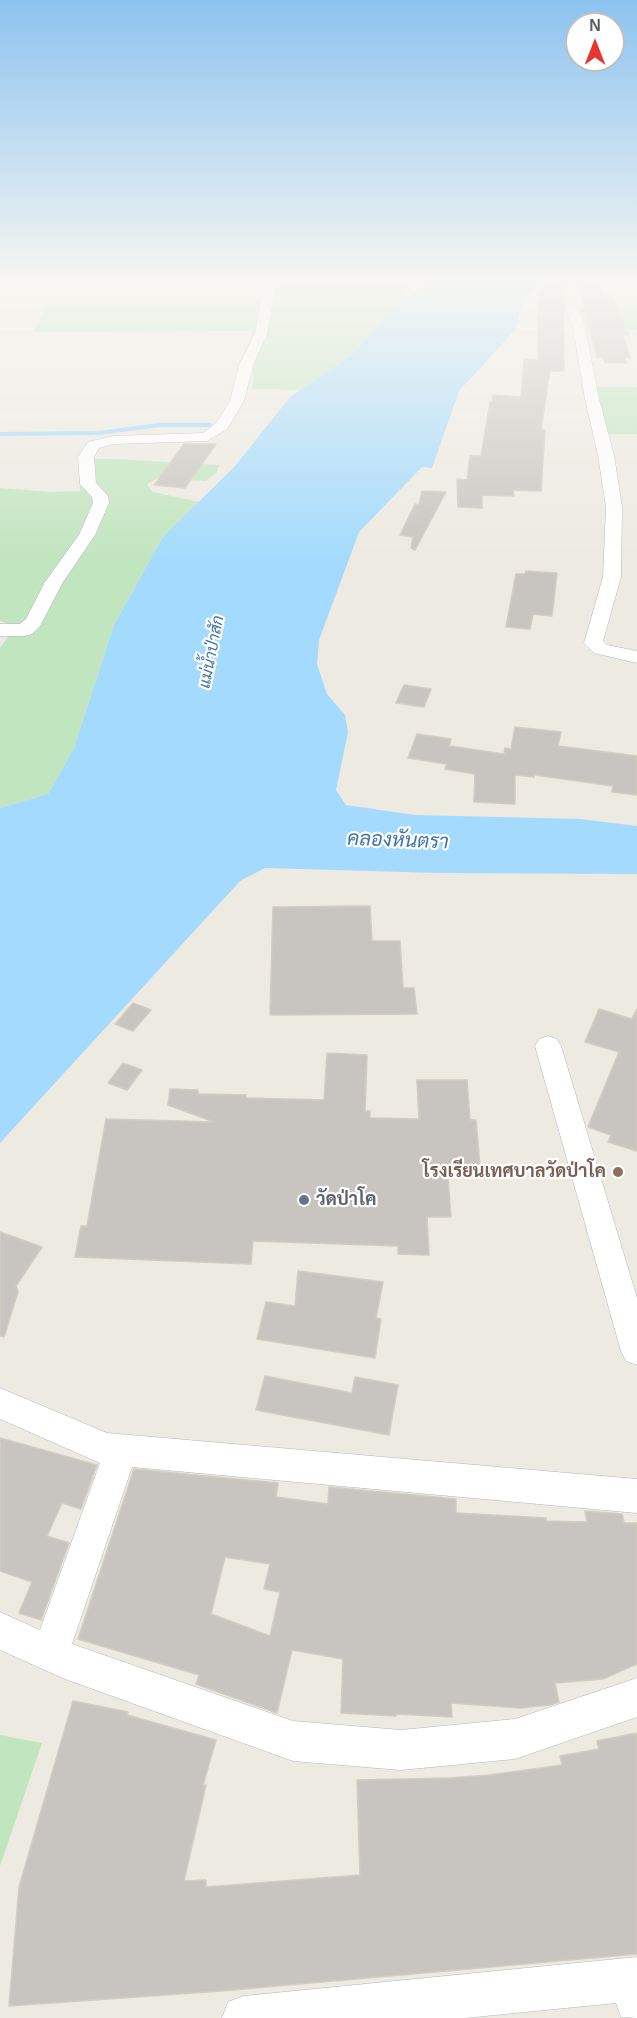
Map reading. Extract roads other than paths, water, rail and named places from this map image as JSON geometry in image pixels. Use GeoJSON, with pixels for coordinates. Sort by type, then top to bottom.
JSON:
{"type":"FeatureCollection","features":[{"type":"Feature","properties":{"kind":"street"},"geometry":{"type":"LineString","coordinates":[[0,630],[15,632],[25,630],[34,622],[54,582],[87,535],[101,503],[100,496],[87,484],[86,457],[93,445],[113,440],[207,436],[222,426],[237,401],[244,372]]}},
{"type":"Feature","properties":{"kind":"street"},"geometry":{"type":"LineString","coordinates":[[587,372],[606,455],[614,507],[612,578],[593,643],[601,649],[637,657]]}},
{"type":"Feature","properties":{"kind":"street"},"geometry":{"type":"LineString","coordinates":[[548,1046],[637,1351]]}},
{"type":"Feature","properties":{"kind":"street"},"geometry":{"type":"LineString","coordinates":[[0,1403],[105,1449],[637,1496]]}},
{"type":"Feature","properties":{"kind":"street"},"geometry":{"type":"LineString","coordinates":[[50,1653],[122,1450]]}},
{"type":"Feature","properties":{"kind":"street"},"geometry":{"type":"LineString","coordinates":[[0,1631],[50,1653],[293,1741],[401,1750],[515,1739],[637,1697]]}},
{"type":"Feature","properties":{"kind":"street"},"geometry":{"type":"LineString","coordinates":[[244,2018],[416,2009],[636,1987]]}},
{"type":"Feature","properties":{"kind":"water"},"geometry":{"type":"Polygon","coordinates":[[[326,372],[476,372],[459,391],[432,468],[422,467],[359,532],[319,640],[317,664],[327,694],[345,715],[348,732],[336,790],[346,805],[415,815],[580,819],[637,826],[637,874],[439,873],[265,868],[240,881],[0,1143],[0,808],[48,794],[74,748],[114,625],[163,537],[235,466],[290,397],[326,372]]]}},
{"type":"Feature","properties":{"kind":"waterway"},"geometry":{"type":"LineString","coordinates":[[0,434],[98,433],[160,425],[210,425]]}},
{"type":"Feature","properties":{"kind":"place","name":"โรงเรียนเทศบาลวัดป่าโค"},"geometry":{"type":"Point","coordinates":[618,1172]}},
{"type":"Feature","properties":{"kind":"place","name":"วัดป่าโค"},"geometry":{"type":"Point","coordinates":[304,1200]}},
{"type":"Feature","properties":{"kind":"water label","name":"แม่น้ำป่าสัก"},"geometry":{"type":"Point","coordinates":[212,652]}},
{"type":"Feature","properties":{"kind":"water label","name":"คลองหันตรา"},"geometry":{"type":"Point","coordinates":[398,841]}}]}
